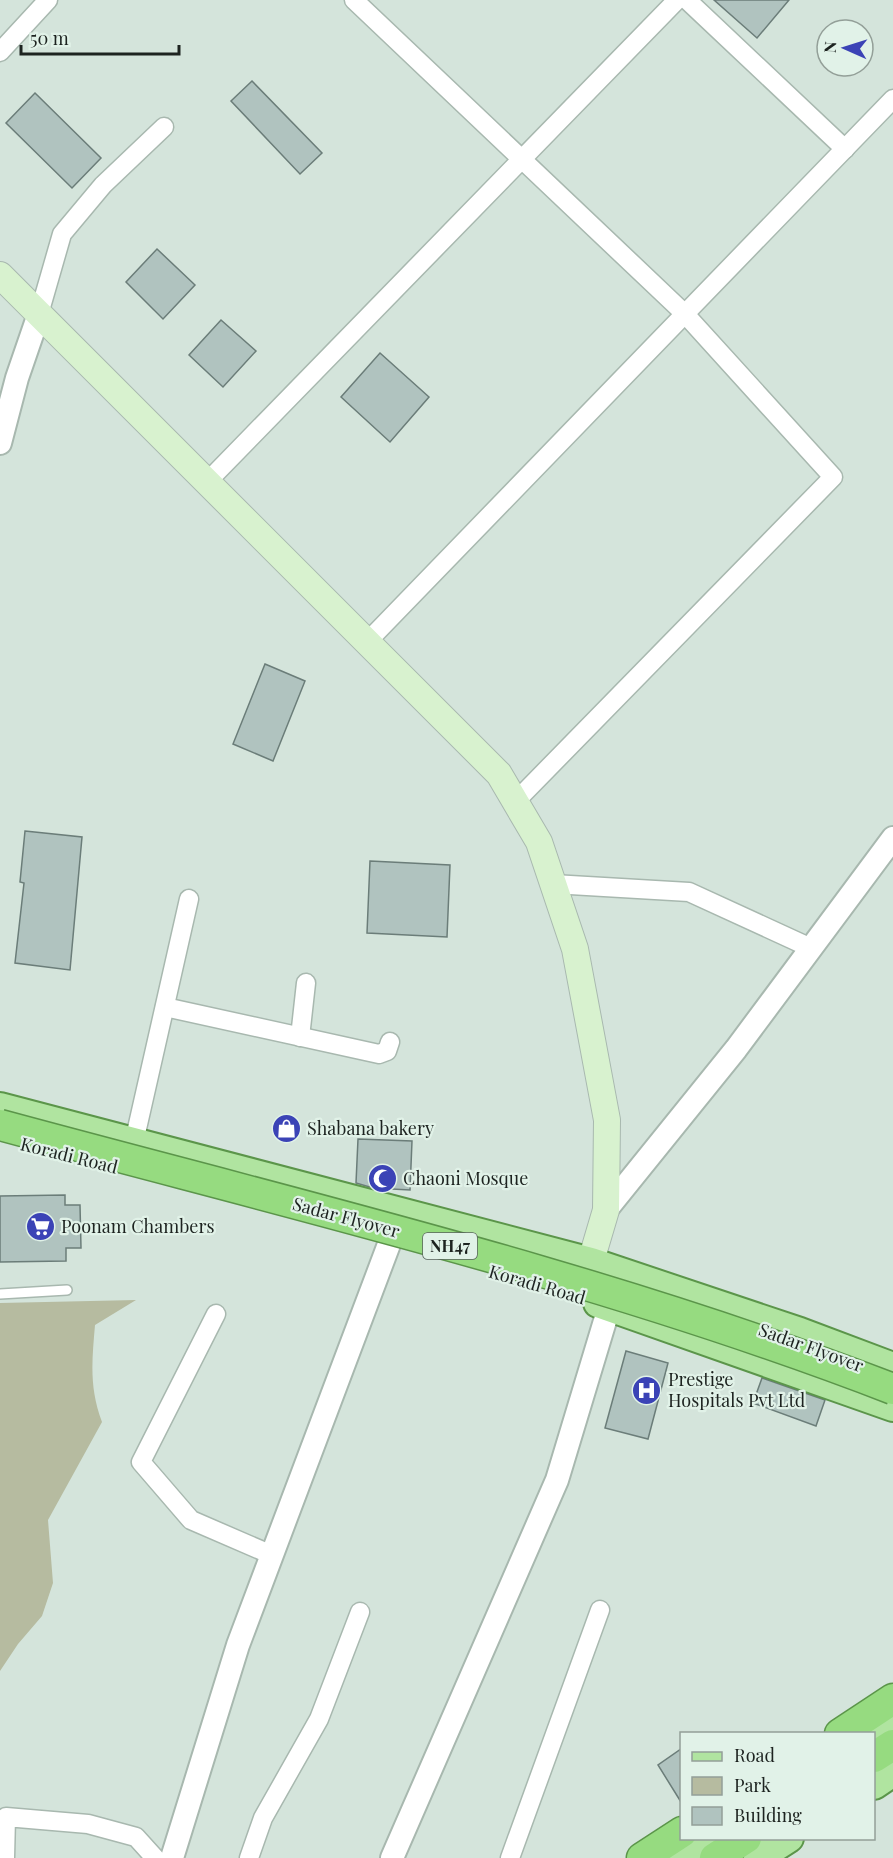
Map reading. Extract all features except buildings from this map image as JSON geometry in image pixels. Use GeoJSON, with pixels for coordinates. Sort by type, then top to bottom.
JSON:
{"type":"FeatureCollection","features":[{"type":"Feature","properties":{"kind":"highway","name":"Sadar Flyover"},"geometry":{"type":"LineString","coordinates":[[0,1115],[461,1239],[659,1296],[796,1342],[893,1378]]}},
{"type":"Feature","properties":{"kind":"highway","name":"Sadar Flyover"},"geometry":{"type":"LineString","coordinates":[[0,1125],[488,1256],[672,1310],[893,1389]]}},
{"type":"Feature","properties":{"kind":"highway"},"geometry":{"type":"LineString","coordinates":[[843,1732],[893,1699]]}},
{"type":"Feature","properties":{"kind":"highway"},"geometry":{"type":"LineString","coordinates":[[875,1756],[893,1745]]}},
{"type":"Feature","properties":{"kind":"highway"},"geometry":{"type":"LineString","coordinates":[[642,1858],[680,1833]]}},
{"type":"Feature","properties":{"kind":"highway"},"geometry":{"type":"LineString","coordinates":[[715,1858],[744,1840]]}},
{"type":"Feature","properties":{"kind":"main road"},"geometry":{"type":"LineString","coordinates":[[0,275],[499,774],[539,842],[575,949],[607,1120],[606,1210],[579,1297]]}},
{"type":"Feature","properties":{"kind":"main road","name":"Koradi Road"},"geometry":{"type":"LineString","coordinates":[[0,1107],[402,1210],[591,1262],[800,1332],[893,1367]]}},
{"type":"Feature","properties":{"kind":"main road","name":"Koradi Road"},"geometry":{"type":"LineString","coordinates":[[0,1139],[46,1149],[392,1243],[579,1297],[893,1407]]}},
{"type":"Feature","properties":{"kind":"main road"},"geometry":{"type":"LineString","coordinates":[[873,1732],[893,1719]]}},
{"type":"Feature","properties":{"kind":"main road"},"geometry":{"type":"LineString","coordinates":[[875,1784],[893,1772]]}},
{"type":"Feature","properties":{"kind":"main road"},"geometry":{"type":"LineString","coordinates":[[674,1858],[703,1840]]}},
{"type":"Feature","properties":{"kind":"main road"},"geometry":{"type":"LineString","coordinates":[[759,1858],[787,1840]]}},
{"type":"Feature","properties":{"kind":"street"},"geometry":{"type":"LineString","coordinates":[[0,52],[48,0]]}},
{"type":"Feature","properties":{"kind":"street"},"geometry":{"type":"LineString","coordinates":[[354,0],[685,314],[833,477],[515,801]]}},
{"type":"Feature","properties":{"kind":"street"},"geometry":{"type":"LineString","coordinates":[[207,482],[677,0]]}},
{"type":"Feature","properties":{"kind":"street"},"geometry":{"type":"LineString","coordinates":[[687,0],[845,149]]}},
{"type":"Feature","properties":{"kind":"street"},"geometry":{"type":"LineString","coordinates":[[367,642],[893,99]]}},
{"type":"Feature","properties":{"kind":"street"},"geometry":{"type":"LineString","coordinates":[[0,443],[16,378],[39,314],[62,234],[104,185],[164,127]]}},
{"type":"Feature","properties":{"kind":"street"},"geometry":{"type":"LineString","coordinates":[[606,1210],[736,1049],[893,838]]}},
{"type":"Feature","properties":{"kind":"street"},"geometry":{"type":"LineString","coordinates":[[553,884],[689,892],[811,948]]}},
{"type":"Feature","properties":{"kind":"street"},"geometry":{"type":"LineString","coordinates":[[134,1142],[189,899]]}},
{"type":"Feature","properties":{"kind":"street"},"geometry":{"type":"LineString","coordinates":[[300,1037],[306,983]]}},
{"type":"Feature","properties":{"kind":"street"},"geometry":{"type":"LineString","coordinates":[[165,1008],[379,1054],[387,1051],[390,1042]]}},
{"type":"Feature","properties":{"kind":"street"},"geometry":{"type":"LineString","coordinates":[[172,1858],[238,1645],[354,1333],[392,1243],[402,1210]]}},
{"type":"Feature","properties":{"kind":"street"},"geometry":{"type":"LineString","coordinates":[[392,1858],[557,1480],[621,1271]]}},
{"type":"Feature","properties":{"kind":"street"},"geometry":{"type":"LineString","coordinates":[[216,1314],[141,1462],[191,1520],[272,1556]]}},
{"type":"Feature","properties":{"kind":"street"},"geometry":{"type":"LineString","coordinates":[[510,1858],[600,1610]]}},
{"type":"Feature","properties":{"kind":"street"},"geometry":{"type":"LineString","coordinates":[[249,1858],[263,1818],[319,1719],[360,1612]]}},
{"type":"Feature","properties":{"kind":"street"},"geometry":{"type":"LineString","coordinates":[[5,1858],[6,1817],[88,1824],[126,1834],[136,1837],[154,1858]]}},
{"type":"Feature","properties":{"kind":"lane"},"geometry":{"type":"LineString","coordinates":[[0,1294],[67,1290]]}},
{"type":"Feature","properties":{"kind":"green space"},"geometry":{"type":"Polygon","coordinates":[[[136,1300],[95,1325],[93,1385],[102,1422],[48,1520],[53,1583],[42,1616],[18,1644],[0,1671],[0,1303],[136,1300]]]}},
{"type":"Feature","properties":{"kind":"place","name":"Shabana bakery"},"geometry":{"type":"Point","coordinates":[286,1129]}},
{"type":"Feature","properties":{"kind":"place","name":"Chaoni Mosque"},"geometry":{"type":"Point","coordinates":[382,1179]}},
{"type":"Feature","properties":{"kind":"place","name":"Poonam Chambers"},"geometry":{"type":"Point","coordinates":[40,1227]}},
{"type":"Feature","properties":{"kind":"place","name":"Prestige Hospitals Pvt Ltd"},"geometry":{"type":"Point","coordinates":[647,1390]}}]}
